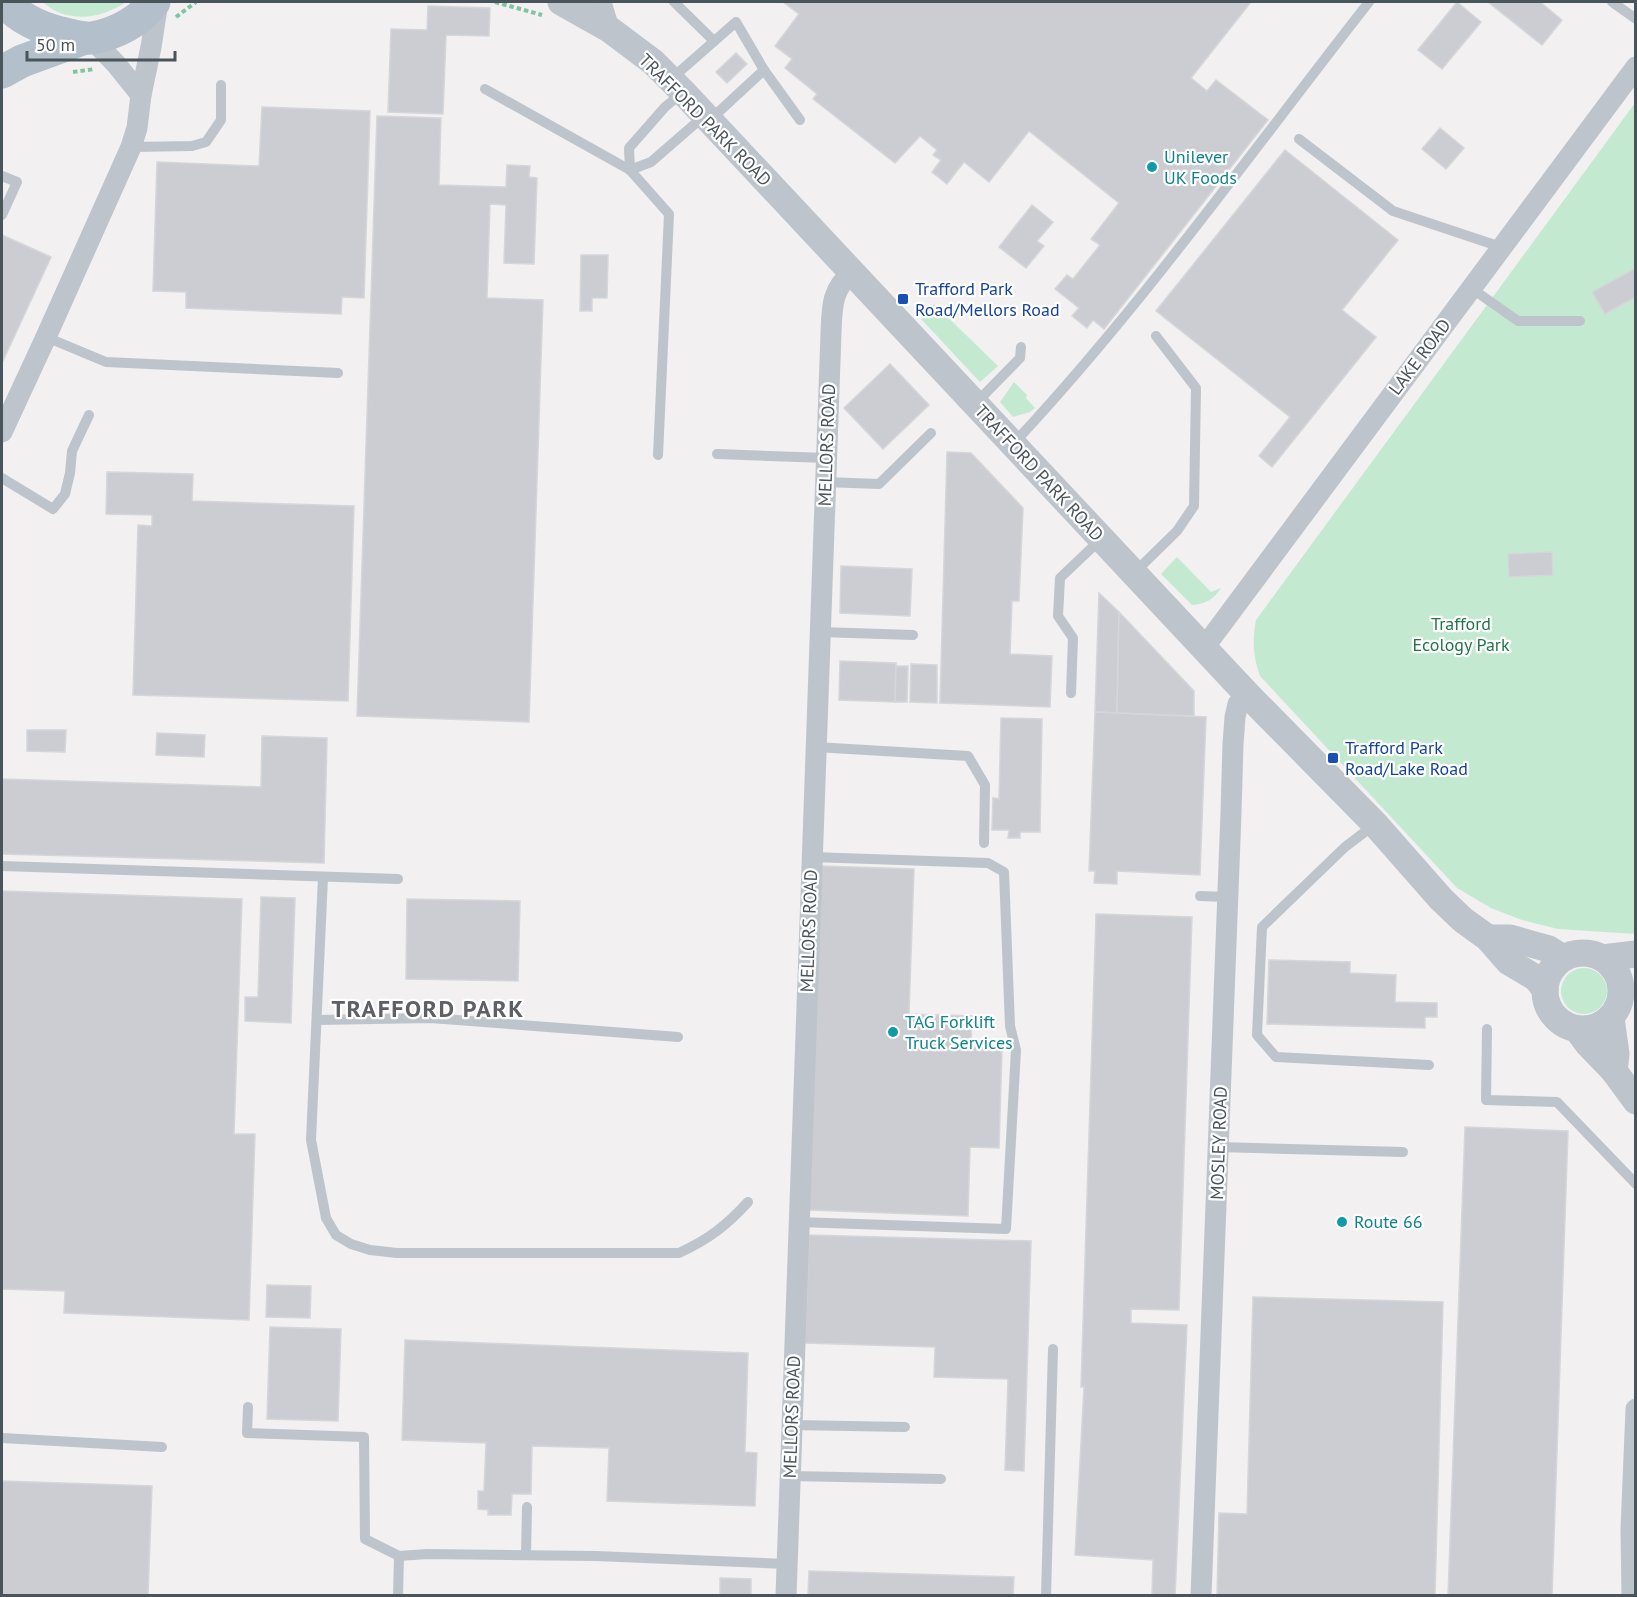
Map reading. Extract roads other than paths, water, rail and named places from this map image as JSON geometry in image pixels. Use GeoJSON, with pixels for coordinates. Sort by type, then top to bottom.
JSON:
{"type":"FeatureCollection","features":[{"type":"Feature","properties":{"kind":"main road"},"geometry":{"type":"LineString","coordinates":[[5,2],[31,23],[56,33],[88,38]]}},
{"type":"Feature","properties":{"kind":"main road"},"geometry":{"type":"LineString","coordinates":[[2,72],[22,61],[112,32],[134,21],[156,2]]}},
{"type":"Feature","properties":{"kind":"street"},"geometry":{"type":"LineString","coordinates":[[2,432],[131,147],[137,128],[141,94],[151,48],[156,2]]}},
{"type":"Feature","properties":{"kind":"street","name":"TRAFFORD PARK ROAD"},"geometry":{"type":"LineString","coordinates":[[561,2],[609,29],[653,62],[1247,694],[1374,824],[1441,899],[1463,920],[1488,938],[1509,962],[1536,978],[1545,989]]}},
{"type":"Feature","properties":{"kind":"street"},"geometry":{"type":"LineString","coordinates":[[601,2],[609,29]]}},
{"type":"Feature","properties":{"kind":"street"},"geometry":{"type":"LineString","coordinates":[[88,38],[116,64],[141,94]]}},
{"type":"Feature","properties":{"kind":"street","name":"LAKE ROAD"},"geometry":{"type":"LineString","coordinates":[[1203,646],[1212,637],[1635,67]]}},
{"type":"Feature","properties":{"kind":"street","name":"MELLORS ROAD"},"geometry":{"type":"LineString","coordinates":[[786,1596],[832,308],[842,281],[852,273]]}},
{"type":"Feature","properties":{"kind":"street","name":"MOSLEY ROAD"},"geometry":{"type":"LineString","coordinates":[[1201,1596],[1233,744],[1238,704],[1247,694]]}},
{"type":"Feature","properties":{"kind":"street"},"geometry":{"type":"LineString","coordinates":[[1488,938],[1510,938],[1549,949],[1563,958]]}},
{"type":"Feature","properties":{"kind":"street"},"geometry":{"type":"LineString","coordinates":[[1614,1071],[1622,1004],[1619,978],[1612,966],[1593,954],[1573,954],[1563,958],[1547,976],[1545,1000],[1557,1019],[1566,1026],[1589,1029],[1600,1025],[1622,1004]]}},
{"type":"Feature","properties":{"kind":"street"},"geometry":{"type":"LineString","coordinates":[[1602,958],[1635,954]]}},
{"type":"Feature","properties":{"kind":"street"},"geometry":{"type":"LineString","coordinates":[[1577,1029],[1614,1071],[1635,1101]]}},
{"type":"Feature","properties":{"kind":"street"},"geometry":{"type":"LineString","coordinates":[[1632,1596],[1631,1530],[1635,1409]]}},
{"type":"Feature","properties":{"kind":"lane"},"geometry":{"type":"LineString","coordinates":[[675,2],[714,41]]}},
{"type":"Feature","properties":{"kind":"lane"},"geometry":{"type":"LineString","coordinates":[[1013,444],[1133,306],[1369,2]]}},
{"type":"Feature","properties":{"kind":"lane"},"geometry":{"type":"LineString","coordinates":[[1612,2],[1635,19]]}},
{"type":"Feature","properties":{"kind":"lane"},"geometry":{"type":"LineString","coordinates":[[630,170],[629,148],[665,107],[676,86],[714,41],[736,22],[764,70],[800,120]]}},
{"type":"Feature","properties":{"kind":"lane"},"geometry":{"type":"LineString","coordinates":[[630,170],[651,162],[764,70]]}},
{"type":"Feature","properties":{"kind":"lane"},"geometry":{"type":"LineString","coordinates":[[131,147],[192,146],[206,142],[221,120],[221,85]]}},
{"type":"Feature","properties":{"kind":"lane"},"geometry":{"type":"LineString","coordinates":[[485,89],[630,170],[669,214],[658,455]]}},
{"type":"Feature","properties":{"kind":"lane"},"geometry":{"type":"LineString","coordinates":[[1299,139],[1393,211],[1501,247]]}},
{"type":"Feature","properties":{"kind":"lane"},"geometry":{"type":"LineString","coordinates":[[2,176],[17,182],[2,215]]}},
{"type":"Feature","properties":{"kind":"lane"},"geometry":{"type":"LineString","coordinates":[[1471,288],[1518,321],[1580,321]]}},
{"type":"Feature","properties":{"kind":"lane"},"geometry":{"type":"LineString","coordinates":[[1134,573],[1177,531],[1194,506],[1196,388],[1156,336]]}},
{"type":"Feature","properties":{"kind":"lane"},"geometry":{"type":"LineString","coordinates":[[46,337],[106,362],[338,372]]}},
{"type":"Feature","properties":{"kind":"lane"},"geometry":{"type":"LineString","coordinates":[[974,404],[1020,358],[1021,347]]}},
{"type":"Feature","properties":{"kind":"lane"},"geometry":{"type":"LineString","coordinates":[[2,478],[53,509],[64,494],[70,472],[72,451],[89,415]]}},
{"type":"Feature","properties":{"kind":"lane"},"geometry":{"type":"LineString","coordinates":[[825,482],[879,483],[931,433]]}},
{"type":"Feature","properties":{"kind":"lane"},"geometry":{"type":"LineString","coordinates":[[717,454],[826,458]]}},
{"type":"Feature","properties":{"kind":"lane"},"geometry":{"type":"LineString","coordinates":[[1071,693],[1073,638],[1058,616],[1060,578],[1101,538]]}},
{"type":"Feature","properties":{"kind":"lane"},"geometry":{"type":"LineString","coordinates":[[820,632],[913,635]]}},
{"type":"Feature","properties":{"kind":"lane"},"geometry":{"type":"LineString","coordinates":[[815,747],[968,756],[985,785],[984,843]]}},
{"type":"Feature","properties":{"kind":"lane"},"geometry":{"type":"LineString","coordinates":[[1374,824],[1345,847],[1262,927],[1257,1035],[1276,1057],[1429,1065]]}},
{"type":"Feature","properties":{"kind":"lane"},"geometry":{"type":"LineString","coordinates":[[798,1222],[1006,1229],[1016,1050],[1010,1026],[1004,872],[988,863],[811,857]]}},
{"type":"Feature","properties":{"kind":"lane"},"geometry":{"type":"LineString","coordinates":[[2,866],[398,879]]}},
{"type":"Feature","properties":{"kind":"lane"},"geometry":{"type":"LineString","coordinates":[[323,877],[311,1140],[326,1218],[336,1235],[351,1244],[370,1250],[397,1254],[680,1253],[700,1243],[727,1224],[748,1202]]}},
{"type":"Feature","properties":{"kind":"lane"},"geometry":{"type":"LineString","coordinates":[[1200,896],[1228,897]]}},
{"type":"Feature","properties":{"kind":"lane"},"geometry":{"type":"LineString","coordinates":[[317,1020],[431,1018],[678,1037]]}},
{"type":"Feature","properties":{"kind":"lane"},"geometry":{"type":"LineString","coordinates":[[1487,1029],[1486,1100],[1557,1102],[1635,1184]]}},
{"type":"Feature","properties":{"kind":"lane"},"geometry":{"type":"LineString","coordinates":[[1218,1148],[1403,1152]]}},
{"type":"Feature","properties":{"kind":"lane"},"geometry":{"type":"LineString","coordinates":[[1046,1596],[1053,1349]]}},
{"type":"Feature","properties":{"kind":"lane"},"geometry":{"type":"LineString","coordinates":[[248,1407],[247,1433],[364,1437],[365,1539],[399,1556],[427,1554],[596,1556],[787,1564]]}},
{"type":"Feature","properties":{"kind":"lane"},"geometry":{"type":"LineString","coordinates":[[792,1425],[905,1427]]}},
{"type":"Feature","properties":{"kind":"lane"},"geometry":{"type":"LineString","coordinates":[[2,1438],[162,1447]]}},
{"type":"Feature","properties":{"kind":"lane"},"geometry":{"type":"LineString","coordinates":[[790,1476],[941,1479]]}},
{"type":"Feature","properties":{"kind":"lane"},"geometry":{"type":"LineString","coordinates":[[526,1555],[527,1507]]}},
{"type":"Feature","properties":{"kind":"lane"},"geometry":{"type":"LineString","coordinates":[[398,1596],[399,1556]]}},
{"type":"Feature","properties":{"kind":"place","name":"Unilever UK Foods"},"geometry":{"type":"Point","coordinates":[1152,167]}},
{"type":"Feature","properties":{"kind":"place","name":"Trafford Park Road/Mellors Road"},"geometry":{"type":"Point","coordinates":[903,299]}},
{"type":"Feature","properties":{"kind":"place","name":"Trafford Park Road/Lake Road"},"geometry":{"type":"Point","coordinates":[1333,758]}},
{"type":"Feature","properties":{"kind":"place","name":"TAG Forklift Truck Services"},"geometry":{"type":"Point","coordinates":[893,1032]}},
{"type":"Feature","properties":{"kind":"place","name":"Route 66"},"geometry":{"type":"Point","coordinates":[1342,1222]}},
{"type":"Feature","properties":{"kind":"district","name":"TRAFFORD PARK"},"geometry":{"type":"Point","coordinates":[428,1009]}},
{"type":"Feature","properties":{"kind":"park label","name":"Trafford Ecology Park"},"geometry":{"type":"Point","coordinates":[1461,634]}}]}
